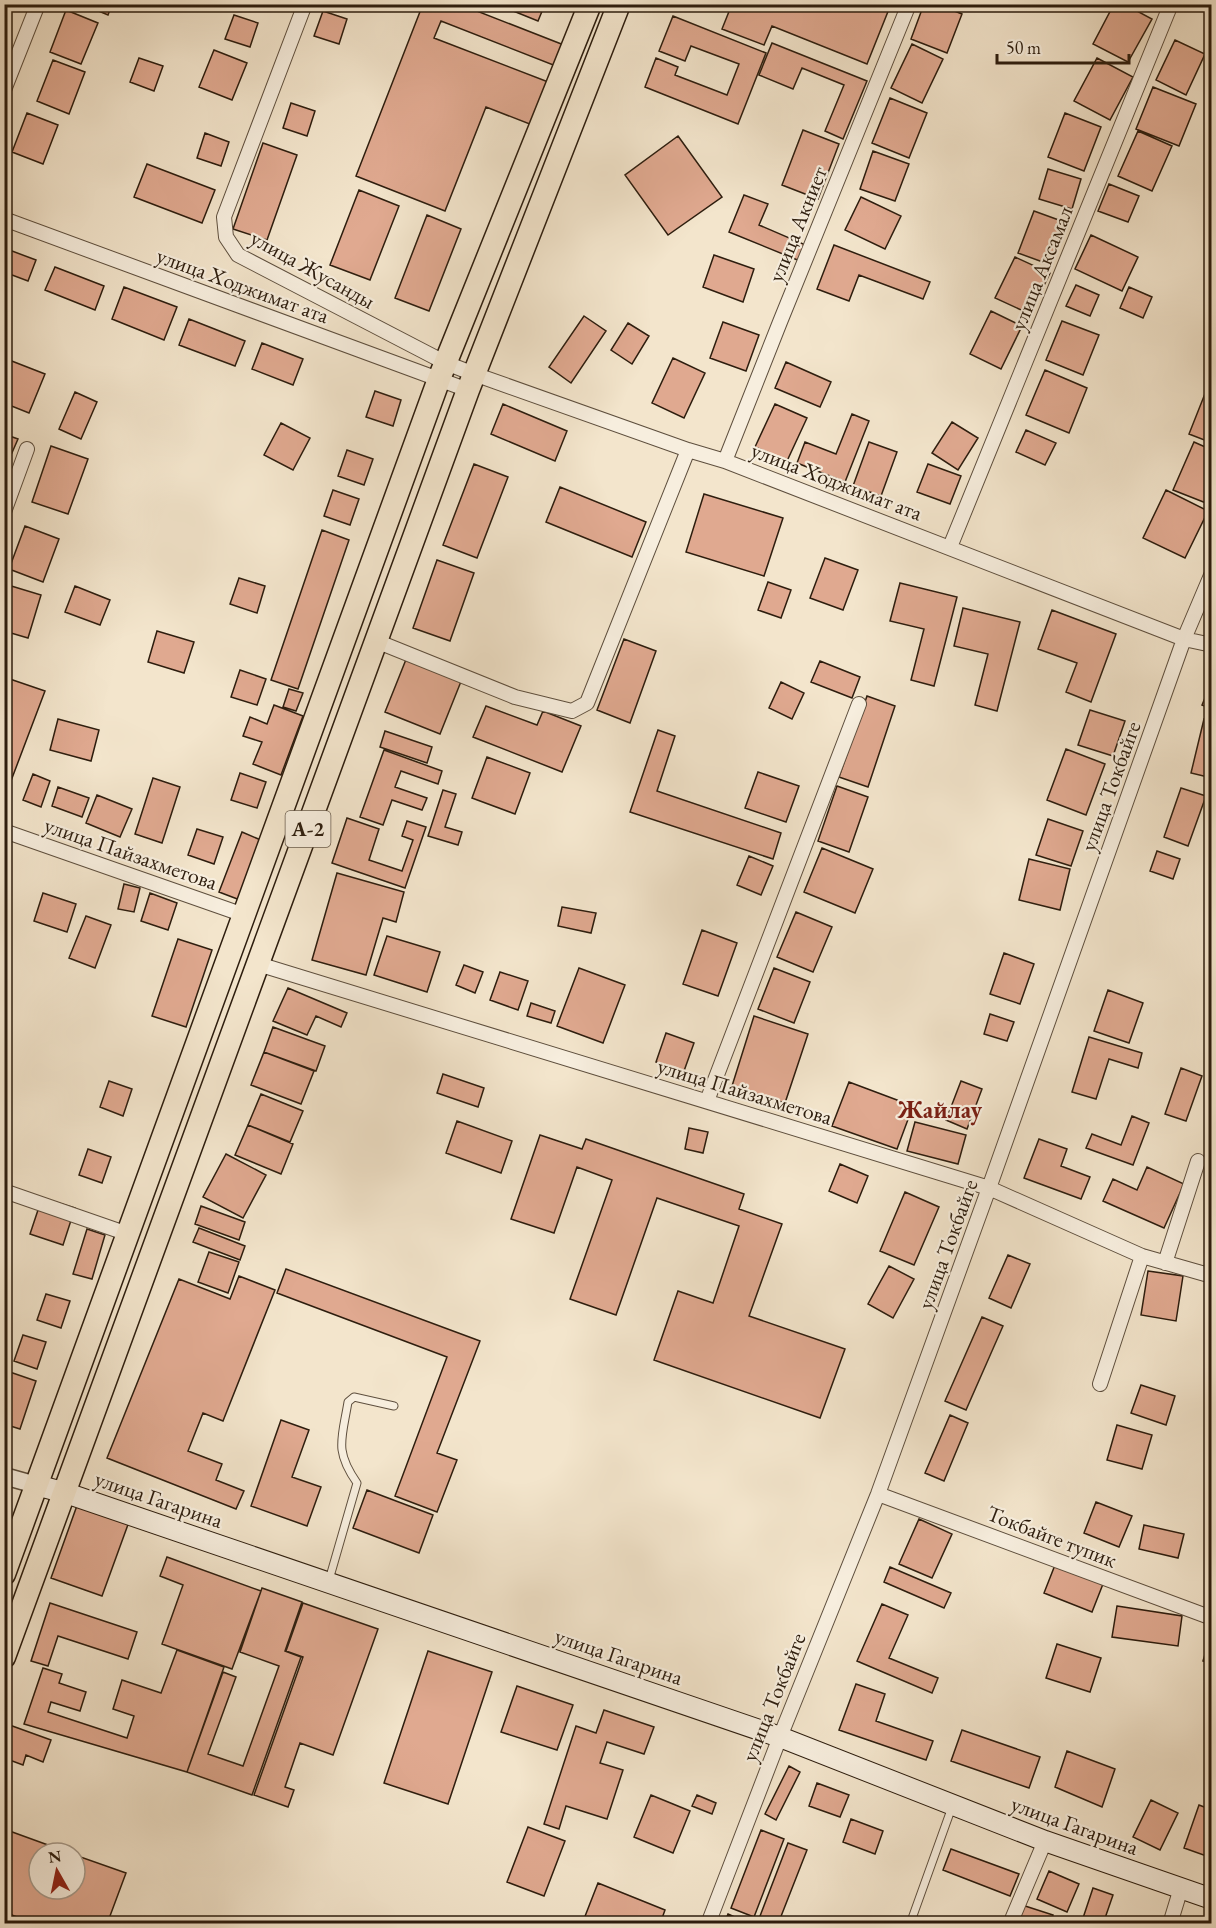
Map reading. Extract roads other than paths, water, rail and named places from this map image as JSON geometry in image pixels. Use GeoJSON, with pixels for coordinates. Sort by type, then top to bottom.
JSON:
{"type":"FeatureCollection","features":[{"type":"Feature","properties":{"kind":"highway","name":"A-2"},"geometry":{"type":"LineString","coordinates":[[4,1574],[442,371],[590,4]]}},
{"type":"Feature","properties":{"kind":"highway","name":"A-2"},"geometry":{"type":"LineString","coordinates":[[4,1657],[66,1493],[471,382],[619,4]]}},
{"type":"Feature","properties":{"kind":"main road","name":"улица Гагарина"},"geometry":{"type":"LineString","coordinates":[[36,1485],[66,1493],[780,1737],[1045,1841],[1212,1899]]}},
{"type":"Feature","properties":{"kind":"street"},"geometry":{"type":"LineString","coordinates":[[4,90],[38,4]]}},
{"type":"Feature","properties":{"kind":"street","name":"улица Жусанды"},"geometry":{"type":"LineString","coordinates":[[305,4],[224,217],[226,237],[237,255],[442,371]]}},
{"type":"Feature","properties":{"kind":"street","name":"улица Акниет"},"geometry":{"type":"LineString","coordinates":[[725,461],[909,4]]}},
{"type":"Feature","properties":{"kind":"street","name":"улица Аксамал"},"geometry":{"type":"LineString","coordinates":[[950,547],[1171,4]]}},
{"type":"Feature","properties":{"kind":"street","name":"улица Ходжимат ата"},"geometry":{"type":"LineString","coordinates":[[4,219],[471,382],[725,461],[1184,639],[1212,645]]}},
{"type":"Feature","properties":{"kind":"street"},"geometry":{"type":"LineString","coordinates":[[4,512],[27,449]]}},
{"type":"Feature","properties":{"kind":"street"},"geometry":{"type":"LineString","coordinates":[[376,641],[515,698],[572,711],[587,703],[688,450]]}},
{"type":"Feature","properties":{"kind":"street","name":"улица Токбайге"},"geometry":{"type":"LineString","coordinates":[[708,1923],[878,1494],[1184,639],[1212,573]]}},
{"type":"Feature","properties":{"kind":"street"},"geometry":{"type":"LineString","coordinates":[[707,1101],[859,704]]}},
{"type":"Feature","properties":{"kind":"street","name":"улица Пайзахметова"},"geometry":{"type":"LineString","coordinates":[[4,831],[244,915]]}},
{"type":"Feature","properties":{"kind":"street","name":"улица Пайзахметова"},"geometry":{"type":"LineString","coordinates":[[258,964],[989,1188],[1142,1256],[1212,1276]]}},
{"type":"Feature","properties":{"kind":"street"},"geometry":{"type":"LineString","coordinates":[[1165,1263],[1198,1161]]}},
{"type":"Feature","properties":{"kind":"street"},"geometry":{"type":"LineString","coordinates":[[4,1191],[128,1234]]}},
{"type":"Feature","properties":{"kind":"street"},"geometry":{"type":"LineString","coordinates":[[1100,1384],[1142,1256]]}},
{"type":"Feature","properties":{"kind":"street","name":"улица Гагарина"},"geometry":{"type":"LineString","coordinates":[[4,1476],[36,1485]]}},
{"type":"Feature","properties":{"kind":"street","name":"Токбайге тупик"},"geometry":{"type":"LineString","coordinates":[[878,1494],[1212,1618]]}},
{"type":"Feature","properties":{"kind":"street"},"geometry":{"type":"LineString","coordinates":[[1010,1923],[1045,1841]]}},
{"type":"Feature","properties":{"kind":"street"},"geometry":{"type":"LineString","coordinates":[[1170,1923],[1181,1888]]}},
{"type":"Feature","properties":{"kind":"lane"},"geometry":{"type":"LineString","coordinates":[[328,1582],[357,1483],[347,1469],[340,1447],[348,1402],[354,1397],[394,1406]]}},
{"type":"Feature","properties":{"kind":"lane"},"geometry":{"type":"LineString","coordinates":[[910,1923],[953,1805]]}},
{"type":"Feature","properties":{"kind":"district","name":"Жайлау"},"geometry":{"type":"Point","coordinates":[940,1110]}}]}
